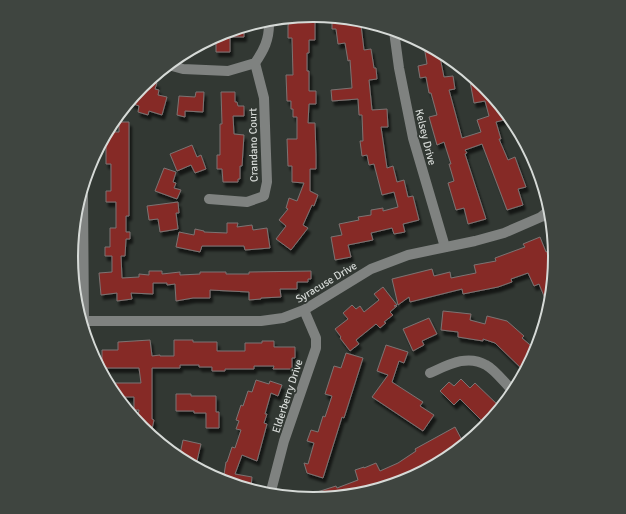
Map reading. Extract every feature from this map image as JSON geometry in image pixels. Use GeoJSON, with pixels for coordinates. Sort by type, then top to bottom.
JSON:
{"type":"FeatureCollection","features":[{"type":"Feature","properties":{"kind":"street"},"geometry":{"type":"LineString","coordinates":[[175,67],[183,69],[228,71],[255,64],[269,36],[269,27]]}},
{"type":"Feature","properties":{"kind":"street","name":"Kelsey Drive"},"geometry":{"type":"LineString","coordinates":[[395,36],[412,138],[445,246]]}},
{"type":"Feature","properties":{"kind":"street","name":"Crandano Court"},"geometry":{"type":"LineString","coordinates":[[209,199],[247,202],[264,196],[267,182],[264,98],[255,64]]}},
{"type":"Feature","properties":{"kind":"street"},"geometry":{"type":"LineString","coordinates":[[83,210],[84,307]]}},
{"type":"Feature","properties":{"kind":"street","name":"Syracuse Drive"},"geometry":{"type":"LineString","coordinates":[[87,322],[261,321],[283,318],[304,310],[371,269],[408,255],[504,233],[544,215]]}},
{"type":"Feature","properties":{"kind":"street","name":"Elderberry Drive"},"geometry":{"type":"LineString","coordinates":[[272,488],[284,441],[316,348],[316,338],[304,310]]}},
{"type":"Feature","properties":{"kind":"street"},"geometry":{"type":"LineString","coordinates":[[430,373],[457,361],[473,360],[486,365],[508,387]]}},
{"type":"Feature","properties":{"kind":"building"},"geometry":{"type":"Polygon","coordinates":[[[315,22],[315,40],[309,40],[307,71],[309,71],[309,91],[316,91],[316,104],[309,104],[308,123],[315,123],[316,155],[316,169],[310,169],[310,191],[318,195],[314,206],[312,205],[303,225],[308,228],[291,250],[276,239],[286,226],[279,220],[288,209],[286,208],[289,198],[297,201],[304,183],[292,182],[292,166],[288,166],[287,139],[297,139],[297,117],[293,117],[291,101],[287,101],[286,75],[293,75],[292,38],[288,38],[288,24],[315,22]]]}},
{"type":"Feature","properties":{"kind":"building"},"geometry":{"type":"Polygon","coordinates":[[[332,23],[361,27],[364,50],[371,49],[374,68],[376,68],[377,79],[369,80],[372,110],[387,109],[388,127],[381,127],[387,168],[393,166],[397,182],[404,180],[408,197],[413,196],[419,220],[403,224],[405,232],[394,234],[392,228],[371,233],[373,240],[348,245],[351,257],[335,260],[331,237],[342,235],[339,224],[359,220],[358,217],[371,215],[371,210],[383,208],[383,211],[398,207],[394,192],[382,195],[374,164],[369,165],[367,155],[362,156],[360,141],[363,141],[362,115],[359,115],[358,99],[332,101],[331,90],[352,88],[350,60],[348,61],[345,43],[338,44],[336,29],[332,29],[332,23]]]}},
{"type":"Feature","properties":{"kind":"building"},"geometry":{"type":"Polygon","coordinates":[[[244,32],[244,37],[230,37],[244,32]]]}},
{"type":"Feature","properties":{"kind":"building"},"geometry":{"type":"Polygon","coordinates":[[[230,37],[230,52],[216,52],[216,43],[230,37]]]}},
{"type":"Feature","properties":{"kind":"building"},"geometry":{"type":"Polygon","coordinates":[[[425,50],[441,60],[444,77],[453,76],[455,89],[449,90],[462,138],[481,132],[477,120],[489,116],[485,101],[474,103],[470,82],[490,102],[504,120],[496,122],[501,139],[499,139],[508,160],[515,157],[526,187],[518,189],[523,205],[507,210],[482,144],[465,150],[467,153],[465,154],[486,219],[468,224],[464,208],[456,210],[448,183],[454,181],[449,164],[451,164],[444,142],[437,145],[429,117],[437,115],[431,93],[429,93],[426,77],[420,78],[418,66],[427,64],[425,50]]]}},
{"type":"Feature","properties":{"kind":"building"},"geometry":{"type":"Polygon","coordinates":[[[155,83],[157,83],[155,89],[159,90],[158,95],[167,97],[162,115],[149,111],[148,115],[138,112],[139,106],[134,104],[155,83]]]}},
{"type":"Feature","properties":{"kind":"building"},"geometry":{"type":"Polygon","coordinates":[[[196,92],[204,92],[203,112],[185,111],[185,117],[177,115],[179,96],[195,97],[196,92]]]}},
{"type":"Feature","properties":{"kind":"building"},"geometry":{"type":"Polygon","coordinates":[[[221,92],[235,92],[235,102],[237,102],[238,106],[244,106],[244,116],[233,116],[234,134],[244,135],[242,166],[240,166],[240,179],[238,179],[238,182],[223,182],[222,169],[217,169],[217,155],[220,155],[220,124],[222,124],[221,92]]]}},
{"type":"Feature","properties":{"kind":"building"},"geometry":{"type":"Polygon","coordinates":[[[121,122],[129,122],[129,216],[126,216],[126,232],[130,232],[130,239],[126,239],[125,256],[121,256],[122,278],[139,277],[139,274],[149,275],[149,271],[162,271],[162,274],[180,272],[180,275],[200,274],[200,272],[249,274],[249,272],[311,271],[311,279],[308,279],[308,282],[297,282],[297,289],[280,289],[281,297],[249,300],[249,292],[210,290],[210,298],[193,298],[176,301],[175,284],[167,285],[167,283],[153,283],[153,294],[131,293],[132,299],[117,301],[117,293],[101,295],[99,273],[112,272],[112,256],[105,256],[105,247],[110,247],[110,228],[116,228],[116,202],[106,202],[106,191],[111,191],[111,164],[106,164],[105,147],[114,132],[119,132],[119,125],[121,122]]]}},
{"type":"Feature","properties":{"kind":"building"},"geometry":{"type":"Polygon","coordinates":[[[192,145],[197,157],[201,155],[206,169],[195,173],[191,165],[177,171],[170,154],[192,145]]]}},
{"type":"Feature","properties":{"kind":"building"},"geometry":{"type":"Polygon","coordinates":[[[164,168],[176,172],[173,182],[176,183],[174,188],[181,190],[177,199],[155,191],[164,168]]]}},
{"type":"Feature","properties":{"kind":"building"},"geometry":{"type":"Polygon","coordinates":[[[178,202],[179,213],[176,213],[178,229],[160,232],[158,219],[149,220],[147,206],[178,202]]]}},
{"type":"Feature","properties":{"kind":"building"},"geometry":{"type":"Polygon","coordinates":[[[227,223],[238,223],[237,227],[252,225],[253,230],[267,228],[270,248],[245,250],[244,246],[202,246],[200,252],[176,247],[179,232],[194,235],[195,229],[204,232],[227,233],[227,223]]]}},
{"type":"Feature","properties":{"kind":"building"},"geometry":{"type":"Polygon","coordinates":[[[540,237],[546,252],[548,251],[544,297],[539,284],[534,286],[528,273],[511,279],[512,282],[498,287],[463,294],[462,289],[410,302],[409,297],[398,305],[392,279],[432,269],[434,276],[450,272],[451,278],[476,273],[474,265],[496,261],[495,258],[525,247],[523,244],[540,237]]]}},
{"type":"Feature","properties":{"kind":"building"},"geometry":{"type":"Polygon","coordinates":[[[383,287],[397,305],[394,306],[397,306],[390,312],[393,315],[384,322],[386,323],[380,328],[376,324],[356,340],[359,344],[350,351],[335,329],[348,319],[343,313],[352,305],[356,309],[360,306],[364,312],[379,300],[374,294],[383,287]]]}},
{"type":"Feature","properties":{"kind":"building"},"geometry":{"type":"Polygon","coordinates":[[[443,311],[471,314],[470,320],[485,324],[487,316],[507,321],[524,336],[522,338],[531,345],[521,368],[495,343],[483,339],[483,341],[458,337],[458,332],[441,330],[443,311]]]}},
{"type":"Feature","properties":{"kind":"building"},"geometry":{"type":"Polygon","coordinates":[[[429,318],[437,334],[422,341],[424,345],[413,351],[403,329],[429,318]]]}},
{"type":"Feature","properties":{"kind":"building"},"geometry":{"type":"Polygon","coordinates":[[[150,340],[152,356],[174,356],[174,340],[217,342],[217,351],[245,351],[245,343],[274,341],[274,347],[295,347],[295,358],[292,358],[292,369],[273,369],[274,366],[254,366],[254,369],[225,369],[225,371],[212,371],[212,367],[199,367],[199,365],[180,365],[180,368],[152,368],[152,419],[154,420],[152,428],[138,414],[139,410],[134,409],[134,397],[125,397],[115,383],[141,383],[139,368],[106,368],[102,361],[102,350],[118,350],[118,342],[150,340]]]}},
{"type":"Feature","properties":{"kind":"building"},"geometry":{"type":"Polygon","coordinates":[[[386,345],[408,352],[404,363],[399,361],[392,382],[423,402],[420,406],[434,415],[423,431],[372,397],[388,375],[377,371],[386,345]]]}},
{"type":"Feature","properties":{"kind":"building"},"geometry":{"type":"Polygon","coordinates":[[[346,353],[363,358],[344,418],[342,417],[323,478],[307,473],[304,463],[308,464],[314,443],[307,441],[311,430],[318,432],[323,416],[325,417],[332,396],[325,394],[334,366],[341,368],[346,353]]]}},
{"type":"Feature","properties":{"kind":"building"},"geometry":{"type":"Polygon","coordinates":[[[461,379],[470,388],[475,383],[496,403],[482,420],[460,399],[454,405],[440,391],[449,382],[454,386],[461,379]]]}},
{"type":"Feature","properties":{"kind":"building"},"geometry":{"type":"Polygon","coordinates":[[[256,380],[269,384],[270,381],[282,385],[278,396],[271,393],[265,414],[267,414],[264,423],[267,424],[257,461],[242,455],[235,474],[252,477],[251,484],[224,474],[226,462],[232,447],[235,448],[241,430],[236,429],[239,421],[236,420],[241,405],[243,406],[248,391],[252,392],[256,380]]]}},
{"type":"Feature","properties":{"kind":"building"},"geometry":{"type":"Polygon","coordinates":[[[176,394],[191,394],[191,396],[216,396],[216,412],[219,412],[219,428],[206,428],[206,413],[176,411],[176,394]]]}},
{"type":"Feature","properties":{"kind":"building"},"geometry":{"type":"Polygon","coordinates":[[[455,427],[461,439],[430,461],[389,480],[344,490],[318,492],[336,486],[337,488],[358,480],[355,470],[376,463],[380,471],[398,463],[416,451],[415,449],[455,427]]]}},
{"type":"Feature","properties":{"kind":"building"},"geometry":{"type":"Polygon","coordinates":[[[183,440],[201,444],[197,462],[181,451],[183,440]]]}}]}
